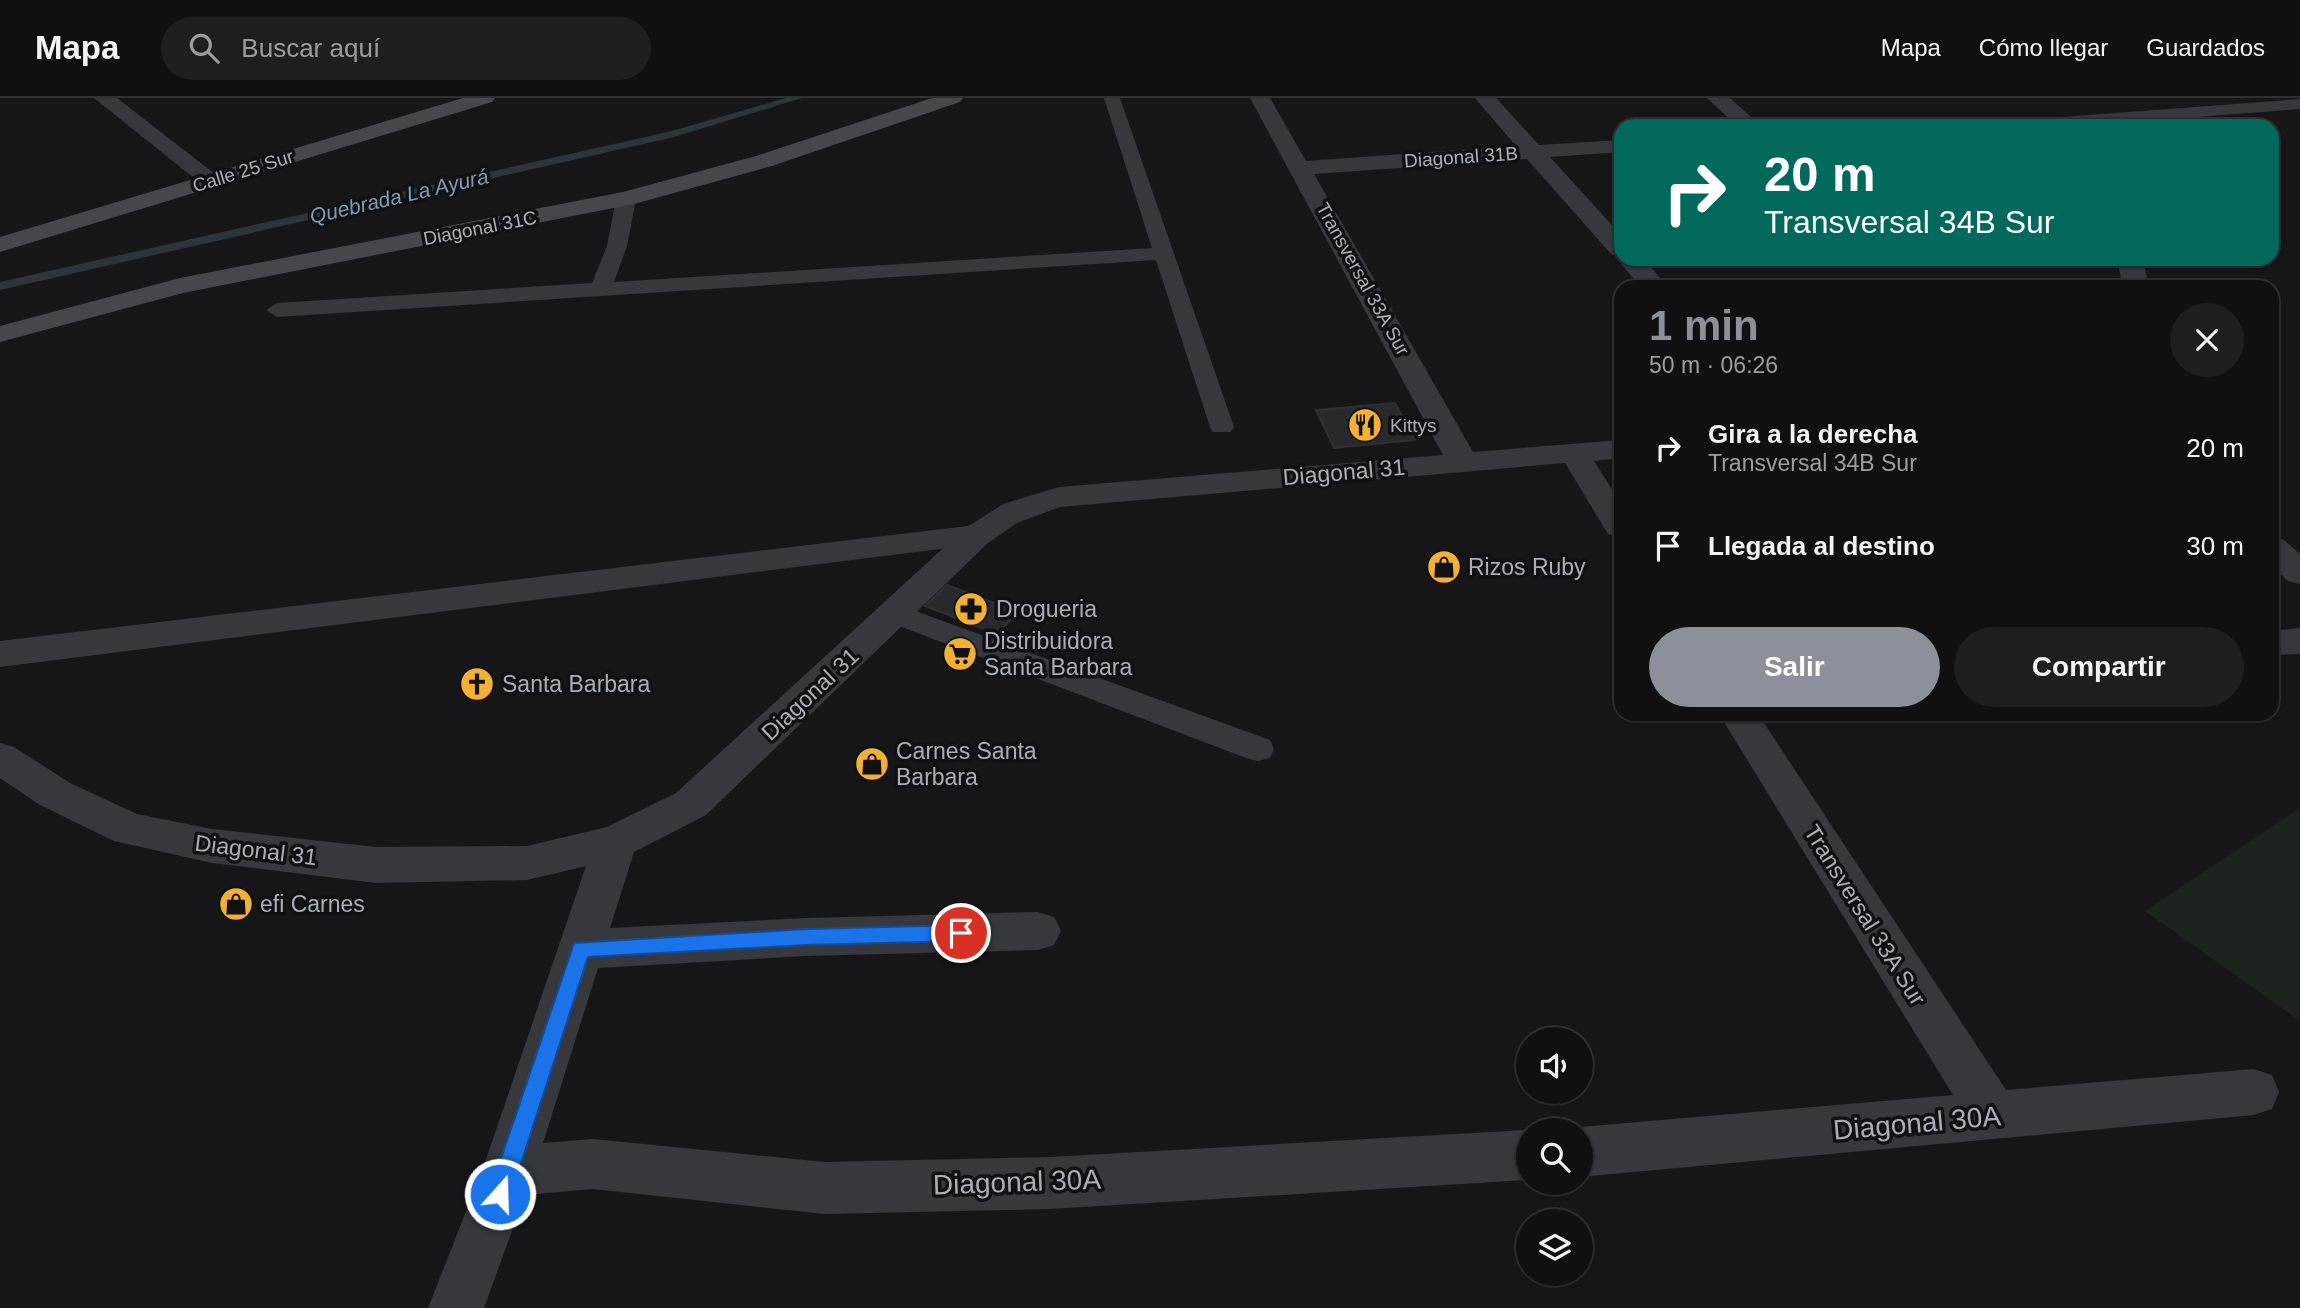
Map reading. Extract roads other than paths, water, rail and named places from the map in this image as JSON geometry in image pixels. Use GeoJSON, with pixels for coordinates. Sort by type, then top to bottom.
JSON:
{"type":"FeatureCollection","features":[{"type":"Feature","properties":{"kind":"main road","name":"Calle 25 Sur"},"geometry":{"type":"LineString","coordinates":[[0,245],[485,98]]}},
{"type":"Feature","properties":{"kind":"main road","name":"Diagonal 31C"},"geometry":{"type":"LineString","coordinates":[[0,334],[180,286],[626,199],[764,161],[953,98]]}},
{"type":"Feature","properties":{"kind":"street"},"geometry":{"type":"LineString","coordinates":[[104,98],[212,181]]}},
{"type":"Feature","properties":{"kind":"street","name":"Transversal 33A Sur"},"geometry":{"type":"LineString","coordinates":[[1261,98],[1463,462]]}},
{"type":"Feature","properties":{"kind":"street"},"geometry":{"type":"LineString","coordinates":[[1485,98],[1614,242]]}},
{"type":"Feature","properties":{"kind":"street"},"geometry":{"type":"LineString","coordinates":[[1717,98],[1742,119]]}},
{"type":"Feature","properties":{"kind":"street","name":"Diagonal 31B"},"geometry":{"type":"LineString","coordinates":[[1302,168],[1614,146]]}},
{"type":"Feature","properties":{"kind":"street"},"geometry":{"type":"LineString","coordinates":[[1636,266],[1649,280]]}},
{"type":"Feature","properties":{"kind":"street","name":"Diagonal 31"},"geometry":{"type":"LineString","coordinates":[[0,758],[55,794],[129,829],[212,846],[376,865],[527,863],[616,842],[691,804],[976,536],[996,520],[1020,507],[1059,497],[1614,450]]}},
{"type":"Feature","properties":{"kind":"street"},"geometry":{"type":"LineString","coordinates":[[1574,453],[1614,517]]}},
{"type":"Feature","properties":{"kind":"street"},"geometry":{"type":"LineString","coordinates":[[0,654],[976,536]]}},
{"type":"Feature","properties":{"kind":"street"},"geometry":{"type":"LineString","coordinates":[[2279,554],[2300,573]]}},
{"type":"Feature","properties":{"kind":"street"},"geometry":{"type":"LineString","coordinates":[[2279,642],[2300,640]]}},
{"type":"Feature","properties":{"kind":"street","name":"Transversal 33A Sur"},"geometry":{"type":"LineString","coordinates":[[1742,721],[1994,1116]]}},
{"type":"Feature","properties":{"kind":"street"},"geometry":{"type":"LineString","coordinates":[[456,1308],[508,1171],[616,842]]}},
{"type":"Feature","properties":{"kind":"street"},"geometry":{"type":"LineString","coordinates":[[581,949],[806,937],[1038,931]]}},
{"type":"Feature","properties":{"kind":"street","name":"Diagonal 30A"},"geometry":{"type":"LineString","coordinates":[[1593,1151],[2254,1092]]}},
{"type":"Feature","properties":{"kind":"street","name":"Diagonal 30A"},"geometry":{"type":"LineString","coordinates":[[508,1171],[593,1164],[825,1188],[1050,1182],[1516,1156]]}},
{"type":"Feature","properties":{"kind":"lane"},"geometry":{"type":"LineString","coordinates":[[1112,98],[1222,427]]}},
{"type":"Feature","properties":{"kind":"lane"},"geometry":{"type":"LineString","coordinates":[[2102,119],[2300,104]]}},
{"type":"Feature","properties":{"kind":"lane"},"geometry":{"type":"LineString","coordinates":[[601,289],[617,246],[626,199]]}},
{"type":"Feature","properties":{"kind":"lane"},"geometry":{"type":"LineString","coordinates":[[277,310],[1164,253]]}},
{"type":"Feature","properties":{"kind":"lane"},"geometry":{"type":"LineString","coordinates":[[896,614],[1258,749]]}},
{"type":"Feature","properties":{"kind":"waterway","name":"Quebrada La Ayurá"},"geometry":{"type":"LineString","coordinates":[[0,286],[674,134],[797,98]]}},
{"type":"Feature","properties":{"kind":"place","name":"Kittys"},"geometry":{"type":"Point","coordinates":[1365,425]}},
{"type":"Feature","properties":{"kind":"place","name":"Rizos Ruby"},"geometry":{"type":"Point","coordinates":[1444,567]}},
{"type":"Feature","properties":{"kind":"place","name":"Drogueria"},"geometry":{"type":"Point","coordinates":[971,609]}},
{"type":"Feature","properties":{"kind":"place","name":"Distribuidora Santa Barbara"},"geometry":{"type":"Point","coordinates":[960,654]}},
{"type":"Feature","properties":{"kind":"place","name":"Santa Barbara"},"geometry":{"type":"Point","coordinates":[477,684]}},
{"type":"Feature","properties":{"kind":"place","name":"Carnes Santa Barbara"},"geometry":{"type":"Point","coordinates":[872,764]}},
{"type":"Feature","properties":{"kind":"place","name":"efi Carnes"},"geometry":{"type":"Point","coordinates":[236,904]}}]}
